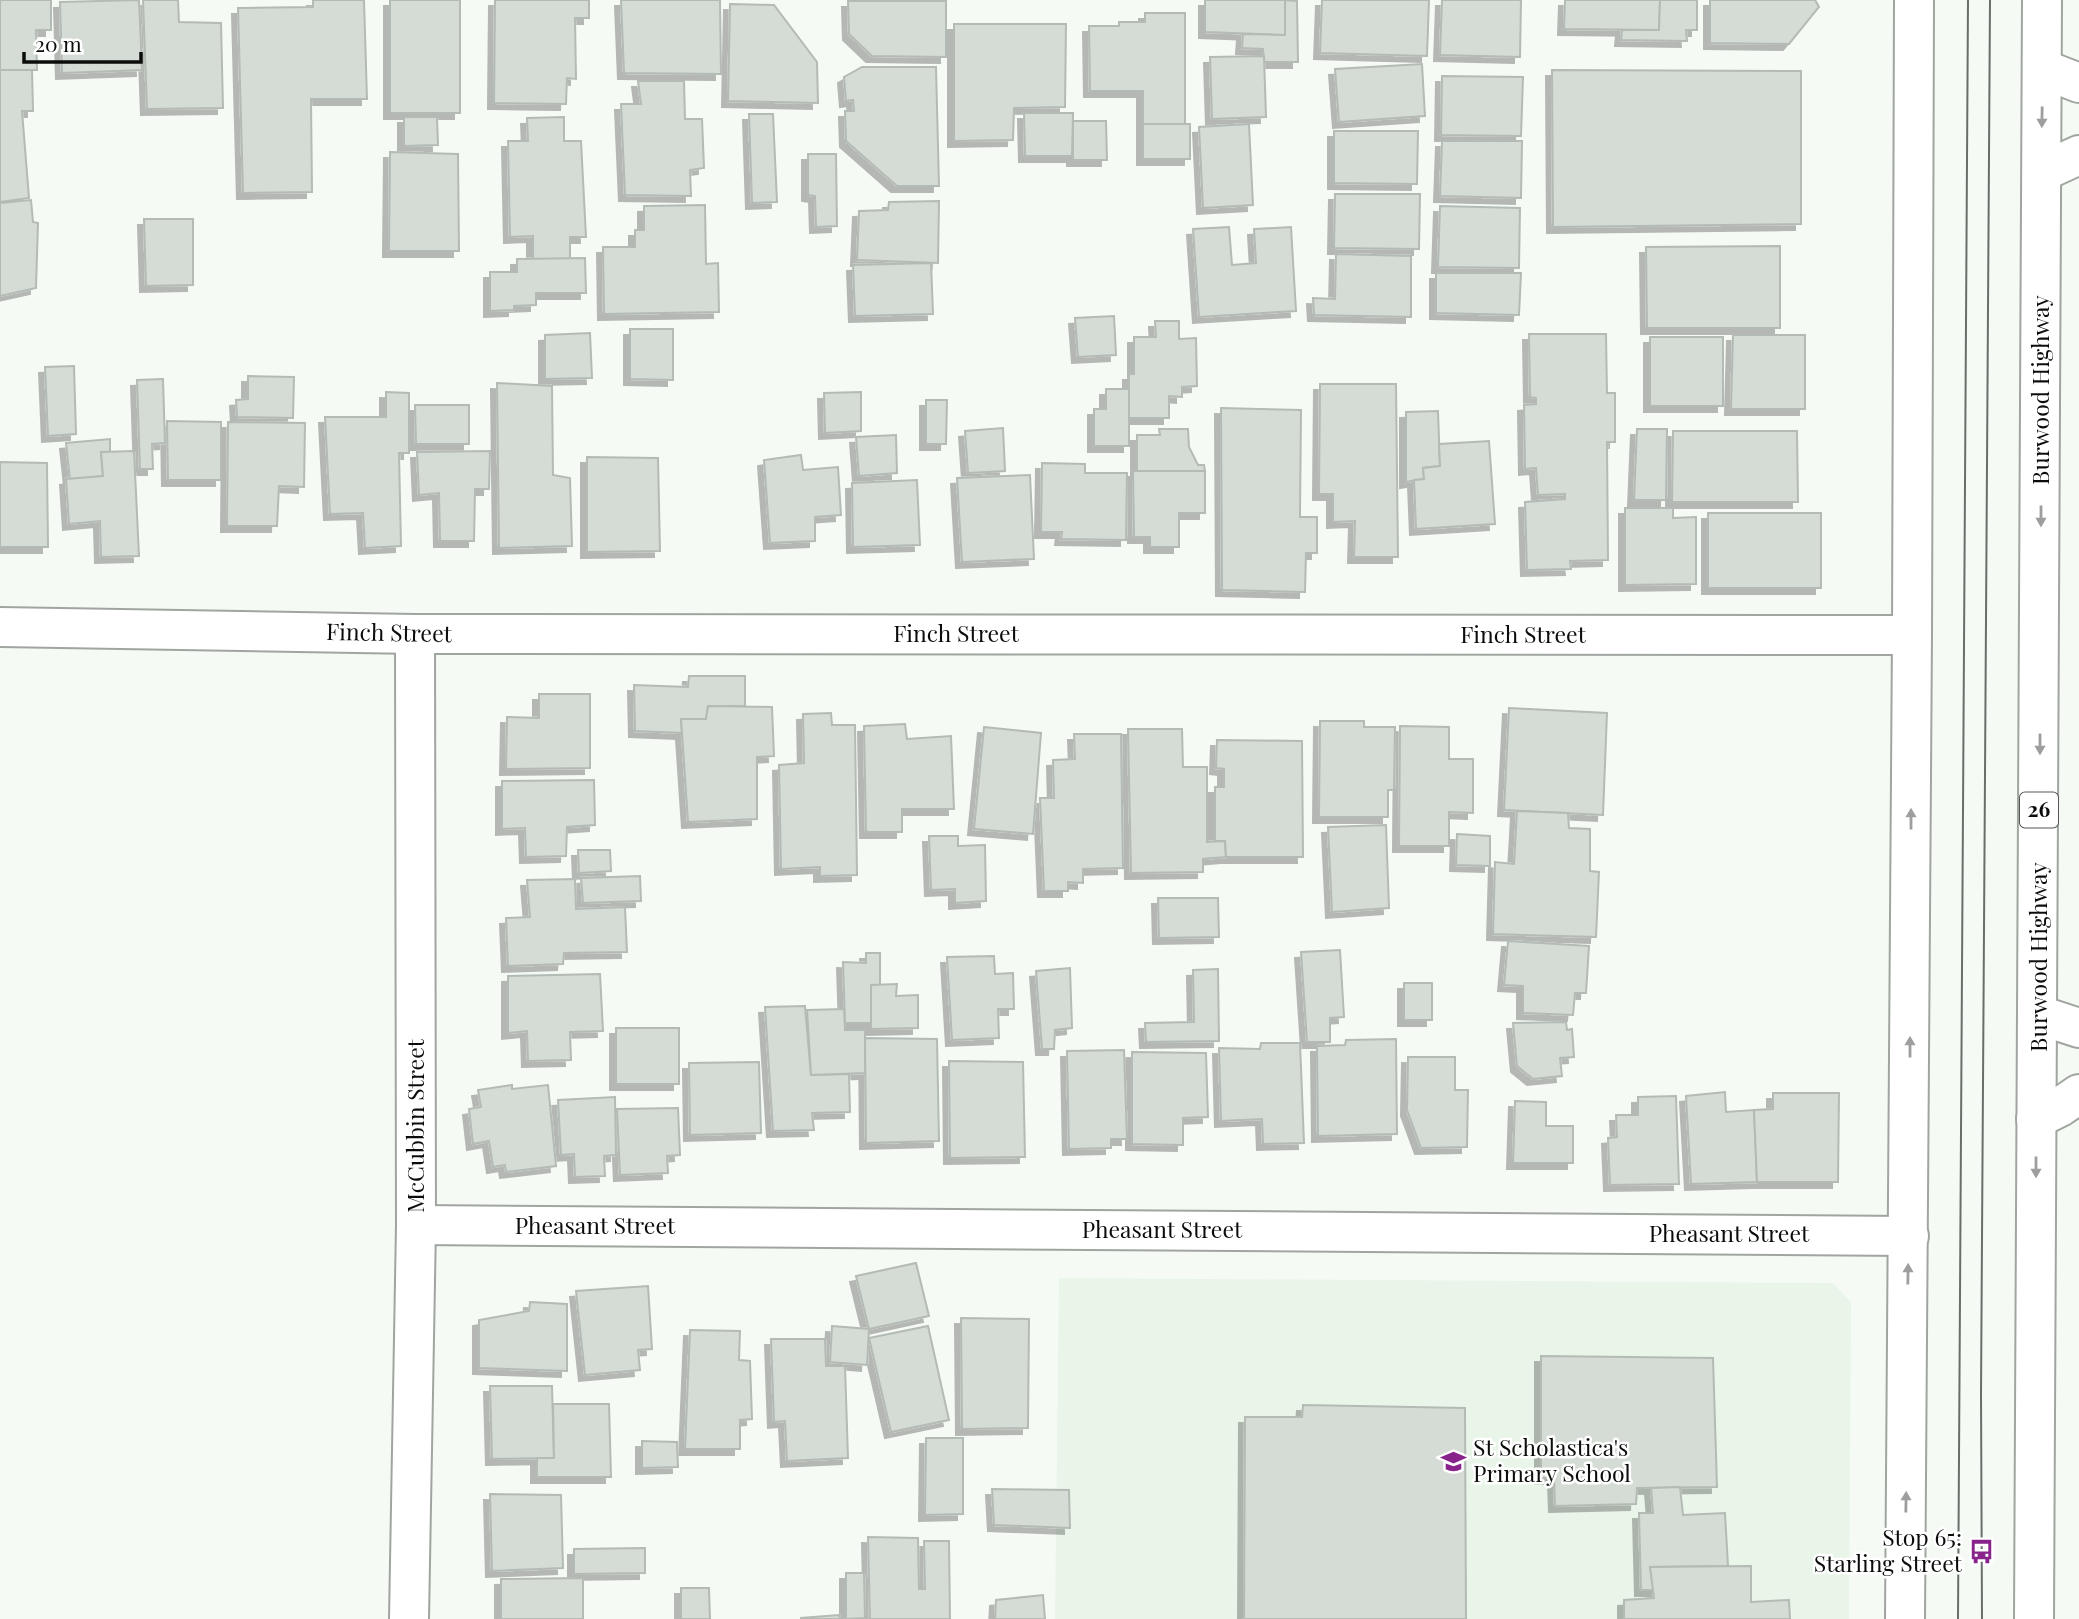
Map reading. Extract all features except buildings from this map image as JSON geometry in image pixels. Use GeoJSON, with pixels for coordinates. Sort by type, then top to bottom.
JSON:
{"type":"FeatureCollection","features":[{"type":"Feature","properties":{"kind":"main road"},"geometry":{"type":"LineString","coordinates":[[1905,1619],[1914,0]]}},
{"type":"Feature","properties":{"kind":"main road","name":"Burwood Highway"},"geometry":{"type":"LineString","coordinates":[[2034,1619],[2042,0]]}},
{"type":"Feature","properties":{"kind":"main road"},"geometry":{"type":"LineString","coordinates":[[2043,69],[2079,83]]}},
{"type":"Feature","properties":{"kind":"main road"},"geometry":{"type":"LineString","coordinates":[[2042,172],[2079,155]]}},
{"type":"Feature","properties":{"kind":"main road","name":"Finch Street"},"geometry":{"type":"LineString","coordinates":[[0,628],[415,634],[1912,635]]}},
{"type":"Feature","properties":{"kind":"main road","name":"McCubbin Street"},"geometry":{"type":"LineString","coordinates":[[409,1619],[416,1225],[415,634]]}},
{"type":"Feature","properties":{"kind":"main road"},"geometry":{"type":"LineString","coordinates":[[2039,1015],[2079,1028]]}},
{"type":"Feature","properties":{"kind":"main road"},"geometry":{"type":"LineString","coordinates":[[2036,1119],[2079,1094]]}},
{"type":"Feature","properties":{"kind":"main road","name":"Pheasant Street"},"geometry":{"type":"LineString","coordinates":[[416,1225],[1909,1236]]}},
{"type":"Feature","properties":{"kind":"shaded area","name":"St Scholastica's Primary School"},"geometry":{"type":"Polygon","coordinates":[[[1059,1278],[1833,1283],[1851,1302],[1849,1619],[1055,1619],[1059,1278]]]}},
{"type":"Feature","properties":{"kind":"tram line"},"geometry":{"type":"LineString","coordinates":[[1958,1619],[1968,0]]}},
{"type":"Feature","properties":{"kind":"tram line"},"geometry":{"type":"LineString","coordinates":[[1982,1619],[1981,1394],[1990,0]]}},
{"type":"Feature","properties":{"kind":"place","name":"St Scholastica's Primary School"},"geometry":{"type":"Point","coordinates":[1453,1461]}},
{"type":"Feature","properties":{"kind":"place","name":"Stop 65: Starling Street"},"geometry":{"type":"Point","coordinates":[1982,1551]}}]}
